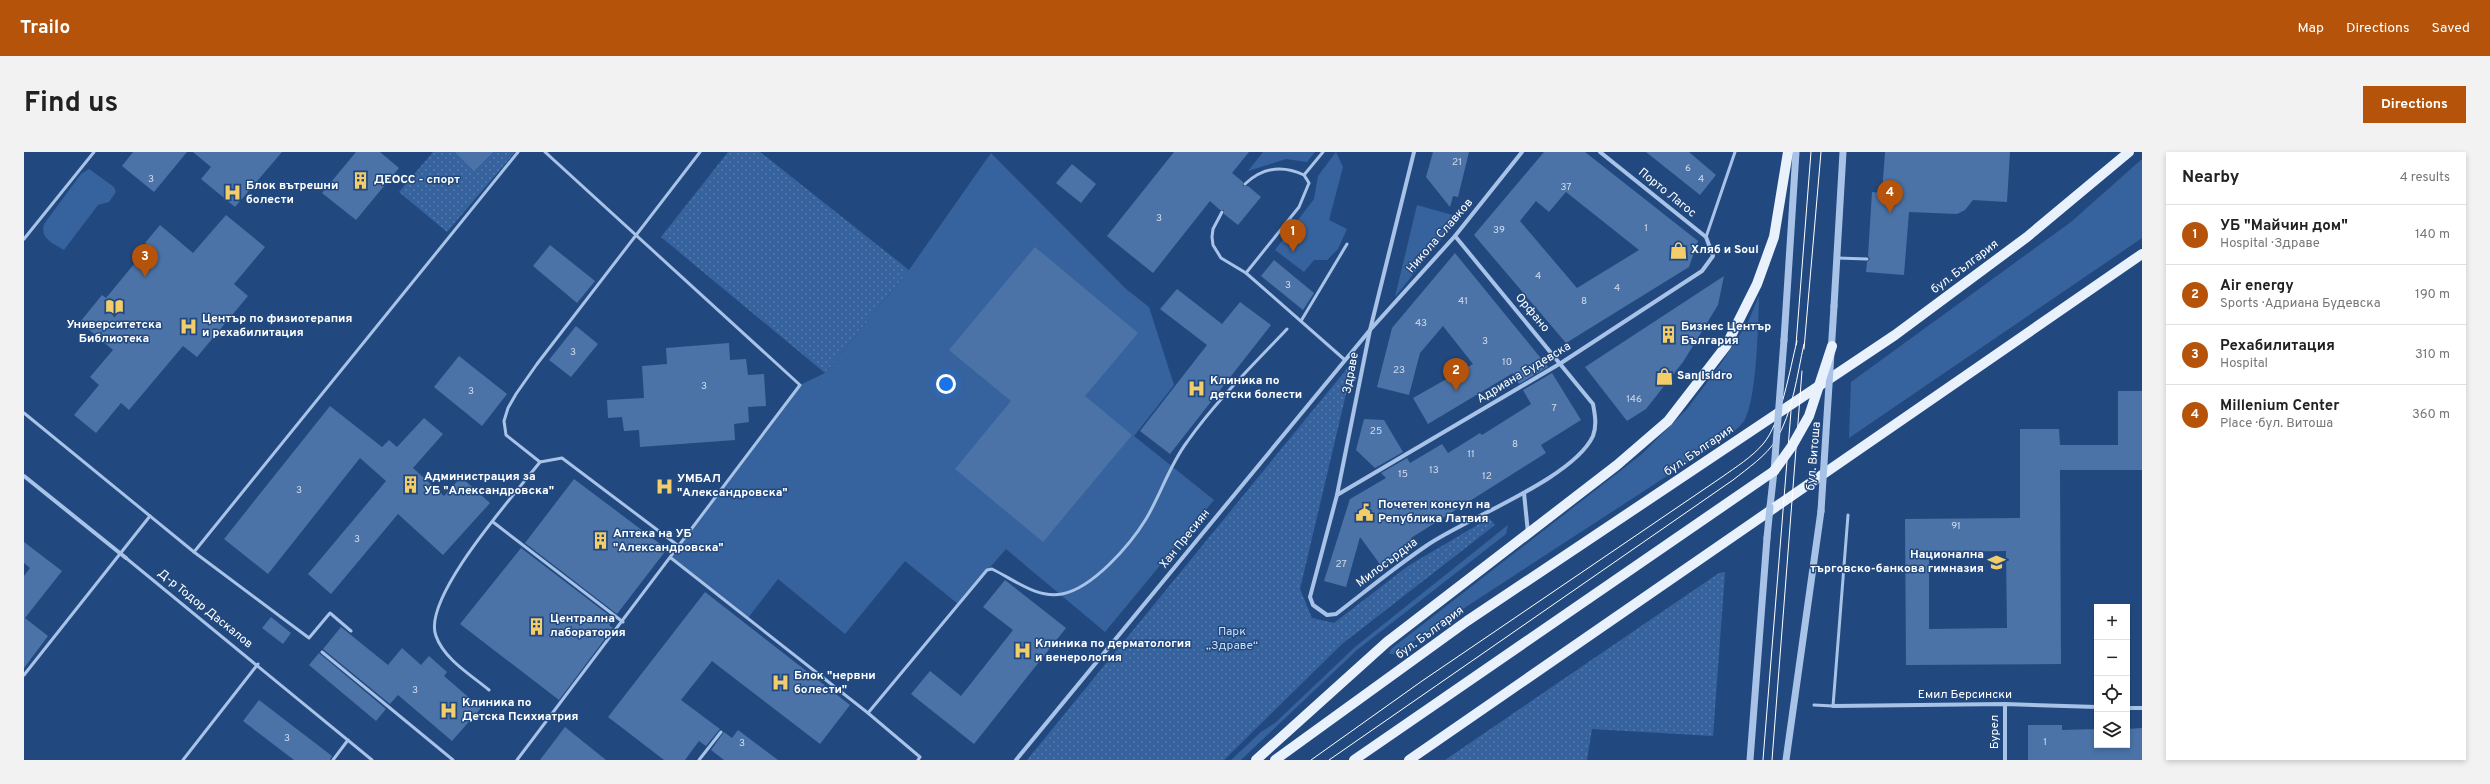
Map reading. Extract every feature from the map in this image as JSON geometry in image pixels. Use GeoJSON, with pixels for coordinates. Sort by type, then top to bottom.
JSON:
{"type":"FeatureCollection","features":[{"type":"Feature","properties":{"kind":"main road"},"geometry":{"type":"LineString","coordinates":[[1256,760],[1387,642],[1617,465],[1668,421],[1726,346],[1757,284],[1774,237],[1788,152]]}},
{"type":"Feature","properties":{"kind":"main road","name":"бул. България"},"geometry":{"type":"LineString","coordinates":[[1275,760],[1467,622],[1895,335],[2027,237],[2128,152]]}},
{"type":"Feature","properties":{"kind":"main road"},"geometry":{"type":"LineString","coordinates":[[1409,760],[2142,254]]}},
{"type":"Feature","properties":{"kind":"main road"},"geometry":{"type":"LineString","coordinates":[[1354,760],[1512,649],[1774,471],[1792,446],[1809,416],[1832,346]]}},
{"type":"Feature","properties":{"kind":"street","name":"Здраве"},"geometry":{"type":"LineString","coordinates":[[1310,597],[1337,495],[1370,330],[1414,152]]}},
{"type":"Feature","properties":{"kind":"street","name":"Никола Славков"},"geometry":{"type":"LineString","coordinates":[[1370,330],[1455,236],[1522,152]]}},
{"type":"Feature","properties":{"kind":"street","name":"Порто Лагос"},"geometry":{"type":"LineString","coordinates":[[1600,152],[1706,237]]}},
{"type":"Feature","properties":{"kind":"street"},"geometry":{"type":"LineString","coordinates":[[1750,760],[1774,471],[1796,152]]}},
{"type":"Feature","properties":{"kind":"street","name":"бул. Витоша"},"geometry":{"type":"LineString","coordinates":[[1786,760],[1821,511],[1843,152]]}},
{"type":"Feature","properties":{"kind":"street","name":"Орфано"},"geometry":{"type":"LineString","coordinates":[[1455,236],[1561,363],[1593,404]]}},
{"type":"Feature","properties":{"kind":"street","name":"Адриана Будевска"},"geometry":{"type":"LineString","coordinates":[[1337,495],[1561,363],[1702,271],[1713,256],[1706,237]]}},
{"type":"Feature","properties":{"kind":"street","name":"Хан Пресиян"},"geometry":{"type":"LineString","coordinates":[[1016,760],[1370,330]]}},
{"type":"Feature","properties":{"kind":"street","name":"Милосърдна"},"geometry":{"type":"LineString","coordinates":[[1310,597],[1313,605],[1320,611],[1327,615],[1336,614],[1427,545],[1524,493],[1567,464],[1583,450],[1593,436],[1596,419],[1593,404]]}},
{"type":"Feature","properties":{"kind":"street","name":"Д-р Тодор Даскалов"},"geometry":{"type":"LineString","coordinates":[[24,476],[126,558]]}},
{"type":"Feature","properties":{"kind":"street"},"geometry":{"type":"LineString","coordinates":[[1524,493],[1528,534]]}},
{"type":"Feature","properties":{"kind":"street","name":"Емил Берсински"},"geometry":{"type":"LineString","coordinates":[[1833,706],[2005,704],[2094,707]]}},
{"type":"Feature","properties":{"kind":"street","name":"Бурел"},"geometry":{"type":"LineString","coordinates":[[2005,704],[2005,760]]}},
{"type":"Feature","properties":{"kind":"street"},"geometry":{"type":"LineString","coordinates":[[2130,708],[2142,708]]}},
{"type":"Feature","properties":{"kind":"lane"},"geometry":{"type":"LineString","coordinates":[[24,239],[94,152]]}},
{"type":"Feature","properties":{"kind":"lane"},"geometry":{"type":"LineString","coordinates":[[194,552],[518,152]]}},
{"type":"Feature","properties":{"kind":"lane"},"geometry":{"type":"LineString","coordinates":[[517,760],[680,547],[800,385],[546,152]]}},
{"type":"Feature","properties":{"kind":"lane"},"geometry":{"type":"LineString","coordinates":[[540,462],[506,435],[504,421],[508,408],[537,364],[700,152]]}},
{"type":"Feature","properties":{"kind":"lane"},"geometry":{"type":"LineString","coordinates":[[1304,175],[1323,152]]}},
{"type":"Feature","properties":{"kind":"lane"},"geometry":{"type":"LineString","coordinates":[[1706,237],[1735,152]]}},
{"type":"Feature","properties":{"kind":"lane"},"geometry":{"type":"LineString","coordinates":[[1245,184],[1252,177],[1272,169],[1283,168],[1304,175],[1309,183],[1299,207],[1246,273]]}},
{"type":"Feature","properties":{"kind":"lane"},"geometry":{"type":"LineString","coordinates":[[1222,212],[1212,229],[1213,245],[1221,258],[1246,273],[1345,360]]}},
{"type":"Feature","properties":{"kind":"lane"},"geometry":{"type":"LineString","coordinates":[[1301,320],[1347,244]]}},
{"type":"Feature","properties":{"kind":"lane"},"geometry":{"type":"LineString","coordinates":[[1837,258],[1867,259]]}},
{"type":"Feature","properties":{"kind":"lane"},"geometry":{"type":"LineString","coordinates":[[868,713],[987,570],[992,569],[1013,582],[1032,590],[1060,595],[1075,591],[1111,562],[1145,519],[1174,461],[1187,441],[1210,413],[1287,329]]}},
{"type":"Feature","properties":{"kind":"lane"},"geometry":{"type":"LineString","coordinates":[[24,413],[194,552],[309,638],[330,613],[351,631]]}},
{"type":"Feature","properties":{"kind":"lane"},"geometry":{"type":"LineString","coordinates":[[489,690],[442,647],[435,636],[434,622],[438,608],[461,562],[540,462],[562,458],[680,547]]}},
{"type":"Feature","properties":{"kind":"lane"},"geometry":{"type":"LineString","coordinates":[[1814,705],[1833,706],[1848,515]]}},
{"type":"Feature","properties":{"kind":"lane"},"geometry":{"type":"LineString","coordinates":[[24,675],[150,516]]}},
{"type":"Feature","properties":{"kind":"lane"},"geometry":{"type":"LineString","coordinates":[[493,522],[623,622]]}},
{"type":"Feature","properties":{"kind":"lane","name":"Д-р Тодор Даскалов"},"geometry":{"type":"LineString","coordinates":[[126,558],[258,664],[372,760]]}},
{"type":"Feature","properties":{"kind":"lane"},"geometry":{"type":"LineString","coordinates":[[671,558],[868,713],[920,757],[918,760]]}},
{"type":"Feature","properties":{"kind":"lane"},"geometry":{"type":"LineString","coordinates":[[322,652],[453,760]]}},
{"type":"Feature","properties":{"kind":"lane"},"geometry":{"type":"LineString","coordinates":[[183,760],[258,664]]}},
{"type":"Feature","properties":{"kind":"lane"},"geometry":{"type":"LineString","coordinates":[[699,760],[721,732]]}},
{"type":"Feature","properties":{"kind":"lane"},"geometry":{"type":"LineString","coordinates":[[333,760],[348,740]]}},
{"type":"Feature","properties":{"kind":"green space"},"geometry":{"type":"Polygon","coordinates":[[[433,152],[515,152],[447,232],[399,192],[433,152]]]}},
{"type":"Feature","properties":{"kind":"green space"},"geometry":{"type":"Polygon","coordinates":[[[728,152],[760,152],[909,270],[825,373],[661,237],[728,152]]]}},
{"type":"Feature","properties":{"kind":"green space"},"geometry":{"type":"Polygon","coordinates":[[[1263,152],[1315,152],[1307,162],[1286,159],[1248,171],[1263,152]]]}},
{"type":"Feature","properties":{"kind":"green space"},"geometry":{"type":"Polygon","coordinates":[[[1336,152],[1343,167],[1329,220],[1347,229],[1338,249],[1327,260],[1314,260],[1304,272],[1275,250],[1314,199],[1318,176],[1336,152]]]}},
{"type":"Feature","properties":{"kind":"green space"},"geometry":{"type":"Polygon","coordinates":[[[991,153],[1126,289],[1149,307],[1174,385],[1134,436],[1214,500],[1105,632],[1006,549],[958,604],[905,561],[845,634],[778,579],[748,618],[671,558],[800,385],[825,373],[909,270],[991,153]]]}},
{"type":"Feature","properties":{"kind":"green space"},"geometry":{"type":"Polygon","coordinates":[[[2142,159],[2142,238],[1849,438],[1851,382],[2071,222],[2142,159]]]}},
{"type":"Feature","properties":{"kind":"green space"},"geometry":{"type":"Polygon","coordinates":[[[89,169],[114,187],[116,192],[109,202],[98,205],[64,250],[48,240],[43,229],[44,224],[81,174],[89,169]]]}},
{"type":"Feature","properties":{"kind":"green space"},"geometry":{"type":"Polygon","coordinates":[[[1417,205],[1459,217],[1395,297],[1417,205]]]}},
{"type":"Feature","properties":{"kind":"green space"},"geometry":{"type":"Polygon","coordinates":[[[1759,296],[1756,360],[1752,394],[1745,419],[1740,425],[1710,448],[1394,654],[1389,654],[1391,649],[1642,454],[1687,409],[1720,365],[1748,322],[1759,296]]]}},
{"type":"Feature","properties":{"kind":"green space","name":"Парк „Здраве“"},"geometry":{"type":"Polygon","coordinates":[[[1354,360],[1300,589],[1312,618],[1334,623],[1408,566],[1489,518],[1495,525],[1342,644],[1224,760],[1027,760],[1354,360]]]}},
{"type":"Feature","properties":{"kind":"green space"},"geometry":{"type":"Polygon","coordinates":[[[1508,525],[1506,534],[1357,650],[1241,760],[1231,760],[1261,732],[1275,723],[1355,647],[1508,525]]]}},
{"type":"Feature","properties":{"kind":"green space"},"geometry":{"type":"Polygon","coordinates":[[[1725,572],[1713,736],[1592,729],[1587,760],[1445,760],[1719,573],[1725,572]]]}},
{"type":"Feature","properties":{"kind":"building"},"geometry":{"type":"Polygon","coordinates":[[[133,152],[187,152],[154,192],[122,166],[133,152]]]}},
{"type":"Feature","properties":{"kind":"building","name":"Блок вътрешни болести"},"geometry":{"type":"Polygon","coordinates":[[[193,152],[282,152],[235,207],[201,179],[211,167],[193,152]]]}},
{"type":"Feature","properties":{"kind":"building","name":"ДЕОСС - спорт"},"geometry":{"type":"Polygon","coordinates":[[[356,152],[380,152],[399,168],[356,220],[322,193],[356,152]]]}},
{"type":"Feature","properties":{"kind":"building"},"geometry":{"type":"Polygon","coordinates":[[[455,152],[493,152],[474,171],[455,152]]]}},
{"type":"Feature","properties":{"kind":"building"},"geometry":{"type":"Polygon","coordinates":[[[1174,152],[1249,152],[1232,173],[1243,182],[1243,186],[1248,186],[1261,197],[1238,225],[1224,214],[1224,210],[1220,210],[1210,201],[1153,273],[1107,236],[1174,152]]]}},
{"type":"Feature","properties":{"kind":"building"},"geometry":{"type":"Polygon","coordinates":[[[1433,152],[1469,152],[1458,197],[1453,196],[1450,207],[1426,177],[1433,152]]]}},
{"type":"Feature","properties":{"kind":"building"},"geometry":{"type":"Polygon","coordinates":[[[1544,152],[1585,152],[1698,241],[1689,267],[1566,343],[1474,235],[1544,152]],[[1566,192],[1549,212],[1536,201],[1520,221],[1577,288],[1639,250],[1566,192]]]}},
{"type":"Feature","properties":{"kind":"building"},"geometry":{"type":"Polygon","coordinates":[[[1646,152],[1689,152],[1716,175],[1700,195],[1646,152]]]}},
{"type":"Feature","properties":{"kind":"building"},"geometry":{"type":"Polygon","coordinates":[[[1885,152],[2010,152],[2007,202],[1973,200],[1965,210],[1957,214],[1909,212],[1904,275],[1866,272],[1867,262],[1870,259],[1868,256],[1872,192],[1882,193],[1885,152]]]}},
{"type":"Feature","properties":{"kind":"building"},"geometry":{"type":"Polygon","coordinates":[[[1072,164],[1096,184],[1081,203],[1056,183],[1072,164]]]}},
{"type":"Feature","properties":{"kind":"building","name":"Център по физиотерапия и рехабилитация"},"geometry":{"type":"Polygon","coordinates":[[[226,215],[265,247],[234,284],[248,296],[197,357],[183,346],[129,410],[121,403],[96,433],[74,415],[99,385],[90,377],[113,350],[80,322],[102,295],[106,298],[149,246],[145,243],[160,225],[193,253],[226,215]]]}},
{"type":"Feature","properties":{"kind":"building"},"geometry":{"type":"Polygon","coordinates":[[[550,245],[595,281],[577,303],[533,266],[550,245]]]}},
{"type":"Feature","properties":{"kind":"building"},"geometry":{"type":"Polygon","coordinates":[[[1035,247],[1138,333],[1085,396],[1132,435],[1043,542],[955,469],[1011,401],[949,350],[1035,247]]]}},
{"type":"Feature","properties":{"kind":"building"},"geometry":{"type":"Polygon","coordinates":[[[1455,253],[1548,367],[1519,384],[1513,373],[1428,424],[1413,398],[1473,364],[1443,326],[1420,353],[1409,395],[1377,387],[1392,328],[1455,253]]]}},
{"type":"Feature","properties":{"kind":"building"},"geometry":{"type":"Polygon","coordinates":[[[1274,260],[1314,293],[1303,310],[1261,276],[1274,260]]]}},
{"type":"Feature","properties":{"kind":"building","name":"Бизнес Център България"},"geometry":{"type":"Polygon","coordinates":[[[1724,276],[1718,305],[1683,362],[1646,409],[1627,421],[1585,367],[1724,276]]]}},
{"type":"Feature","properties":{"kind":"building","name":"Клиника по детски болести"},"geometry":{"type":"Polygon","coordinates":[[[1177,289],[1222,324],[1240,302],[1271,325],[1170,454],[1140,431],[1207,345],[1160,309],[1177,289]]]}},
{"type":"Feature","properties":{"kind":"building"},"geometry":{"type":"Polygon","coordinates":[[[576,326],[598,344],[571,377],[549,360],[576,326]]]}},
{"type":"Feature","properties":{"kind":"building"},"geometry":{"type":"Polygon","coordinates":[[[729,343],[730,360],[746,359],[748,375],[764,374],[766,406],[748,407],[749,422],[734,424],[735,440],[640,447],[639,430],[624,431],[622,417],[608,418],[607,400],[644,398],[642,366],[667,364],[666,348],[729,343]]]}},
{"type":"Feature","properties":{"kind":"building"},"geometry":{"type":"Polygon","coordinates":[[[459,356],[507,394],[482,426],[434,387],[459,356]]]}},
{"type":"Feature","properties":{"kind":"building"},"geometry":{"type":"Polygon","coordinates":[[[1552,373],[1581,420],[1541,445],[1546,453],[1411,538],[1415,543],[1382,567],[1360,537],[1346,587],[1324,581],[1350,499],[1386,478],[1381,473],[1407,458],[1410,463],[1442,444],[1448,453],[1480,433],[1482,435],[1531,404],[1523,390],[1552,373]]]}},
{"type":"Feature","properties":{"kind":"building"},"geometry":{"type":"Polygon","coordinates":[[[2118,391],[2142,391],[2142,470],[2060,470],[2061,664],[1906,665],[1905,519],[2020,518],[2020,429],[2059,429],[2060,445],[2118,445],[2118,391]],[[2006,551],[1929,552],[1929,629],[2007,628],[2006,551]]]}},
{"type":"Feature","properties":{"kind":"building"},"geometry":{"type":"Polygon","coordinates":[[[330,406],[382,447],[389,440],[397,447],[424,418],[443,434],[413,468],[444,496],[461,477],[490,503],[443,555],[398,514],[331,594],[308,574],[386,481],[360,458],[268,574],[224,539],[330,406]]]}},
{"type":"Feature","properties":{"kind":"building"},"geometry":{"type":"Polygon","coordinates":[[[1364,419],[1384,420],[1403,452],[1375,468],[1356,450],[1364,419]]]}},
{"type":"Feature","properties":{"kind":"building","name":"Аптека на УБ \"Александровска\""},"geometry":{"type":"Polygon","coordinates":[[[574,479],[667,549],[617,614],[525,543],[574,479]]]}},
{"type":"Feature","properties":{"kind":"building"},"geometry":{"type":"Polygon","coordinates":[[[24,542],[62,571],[25,618],[48,636],[24,668],[24,576],[30,568],[24,563],[24,542]]]}},
{"type":"Feature","properties":{"kind":"building","name":"Централна лаборатория"},"geometry":{"type":"Polygon","coordinates":[[[521,548],[614,619],[609,625],[613,628],[559,700],[460,624],[521,548]]]}},
{"type":"Feature","properties":{"kind":"building","name":"Клиника по дерматология и венерология"},"geometry":{"type":"Polygon","coordinates":[[[1005,580],[1066,628],[974,744],[911,694],[930,671],[961,696],[1013,630],[983,607],[1005,580]]]}},
{"type":"Feature","properties":{"kind":"building","name":"Блок \"нервни болести\""},"geometry":{"type":"Polygon","coordinates":[[[705,592],[850,705],[820,744],[712,661],[681,700],[720,729],[706,746],[699,741],[685,760],[664,760],[608,717],[705,592]]]}},
{"type":"Feature","properties":{"kind":"building"},"geometry":{"type":"Polygon","coordinates":[[[271,617],[291,633],[283,644],[262,628],[271,617]]]}},
{"type":"Feature","properties":{"kind":"building"},"geometry":{"type":"Polygon","coordinates":[[[341,627],[388,665],[402,648],[421,665],[429,656],[447,672],[444,676],[481,708],[452,741],[398,695],[390,704],[323,649],[341,627]]]}},
{"type":"Feature","properties":{"kind":"building"},"geometry":{"type":"Polygon","coordinates":[[[319,653],[386,709],[376,721],[309,665],[319,653]]]}},
{"type":"Feature","properties":{"kind":"building"},"geometry":{"type":"Polygon","coordinates":[[[259,700],[332,756],[330,760],[294,760],[243,721],[259,700]]]}},
{"type":"Feature","properties":{"kind":"building"},"geometry":{"type":"Polygon","coordinates":[[[2028,725],[2062,725],[2062,730],[2094,729],[2094,748],[2130,748],[2130,729],[2142,728],[2142,760],[2028,760],[2028,725]]]}},
{"type":"Feature","properties":{"kind":"building"},"geometry":{"type":"Polygon","coordinates":[[[565,727],[606,760],[540,760],[565,727]]]}},
{"type":"Feature","properties":{"kind":"building"},"geometry":{"type":"Polygon","coordinates":[[[738,730],[778,760],[724,760],[711,750],[724,732],[732,738],[738,730]]]}},
{"type":"Feature","properties":{"kind":"tram line"},"geometry":{"type":"LineString","coordinates":[[1796,345],[1811,152]]}},
{"type":"Feature","properties":{"kind":"tram line"},"geometry":{"type":"LineString","coordinates":[[1804,349],[1821,152]]}},
{"type":"Feature","properties":{"kind":"tram line"},"geometry":{"type":"LineString","coordinates":[[1311,760],[1422,681],[1744,462],[1763,444],[1775,423],[1780,410],[1797,341]]}},
{"type":"Feature","properties":{"kind":"tram line"},"geometry":{"type":"LineString","coordinates":[[1329,760],[1733,480],[1756,462],[1772,446],[1787,418],[1794,393],[1804,344]]}},
{"type":"Feature","properties":{"kind":"tram line"},"geometry":{"type":"LineString","coordinates":[[1772,760],[1802,371]]}},
{"type":"Feature","properties":{"kind":"tram line"},"geometry":{"type":"LineString","coordinates":[[1763,760],[1791,411]]}},
{"type":"Feature","properties":{"kind":"place","name":"ДЕОСС - спорт"},"geometry":{"type":"Point","coordinates":[361,180]}},
{"type":"Feature","properties":{"kind":"place","name":"Блок вътрешни болести"},"geometry":{"type":"Point","coordinates":[233,193]}},
{"type":"Feature","properties":{"kind":"place","name":"Millenium Center"},"geometry":{"type":"Point","coordinates":[1890,213]}},
{"type":"Feature","properties":{"kind":"place","name":"Хляб и Soul"},"geometry":{"type":"Point","coordinates":[1678,250]}},
{"type":"Feature","properties":{"kind":"place","name":"УБ \"Майчин дом\""},"geometry":{"type":"Point","coordinates":[1293,252]}},
{"type":"Feature","properties":{"kind":"place","name":"Рехабилитация"},"geometry":{"type":"Point","coordinates":[145,277]}},
{"type":"Feature","properties":{"kind":"place","name":"Университетска Библиотека"},"geometry":{"type":"Point","coordinates":[114,306]}},
{"type":"Feature","properties":{"kind":"place","name":"Център по физиотерапия и рехабилитация"},"geometry":{"type":"Point","coordinates":[189,326]}},
{"type":"Feature","properties":{"kind":"place","name":"Бизнес Център България"},"geometry":{"type":"Point","coordinates":[1668,334]}},
{"type":"Feature","properties":{"kind":"place","name":"San Isidro"},"geometry":{"type":"Point","coordinates":[1664,376]}},
{"type":"Feature","properties":{"kind":"place","name":"Клиника по детски болести"},"geometry":{"type":"Point","coordinates":[1197,388]}},
{"type":"Feature","properties":{"kind":"place","name":"Air energy"},"geometry":{"type":"Point","coordinates":[1456,391]}},
{"type":"Feature","properties":{"kind":"place","name":"Администрация за УБ \"Александровска\""},"geometry":{"type":"Point","coordinates":[411,484]}},
{"type":"Feature","properties":{"kind":"place","name":"УМБАЛ \"Александровска\""},"geometry":{"type":"Point","coordinates":[664,486]}},
{"type":"Feature","properties":{"kind":"place","name":"Почетен консул на Република Латвия"},"geometry":{"type":"Point","coordinates":[1365,512]}},
{"type":"Feature","properties":{"kind":"place","name":"Аптека на УБ \"Александровска\""},"geometry":{"type":"Point","coordinates":[600,541]}},
{"type":"Feature","properties":{"kind":"place","name":"Национална търговско-банкова гимназия"},"geometry":{"type":"Point","coordinates":[1997,562]}},
{"type":"Feature","properties":{"kind":"place","name":"Централна лаборатория"},"geometry":{"type":"Point","coordinates":[537,626]}},
{"type":"Feature","properties":{"kind":"place","name":"Клиника по дерматология и венерология"},"geometry":{"type":"Point","coordinates":[1022,651]}},
{"type":"Feature","properties":{"kind":"place","name":"Блок \"нервни болести\""},"geometry":{"type":"Point","coordinates":[781,683]}},
{"type":"Feature","properties":{"kind":"place","name":"Клиника по Детска Психиатрия"},"geometry":{"type":"Point","coordinates":[449,710]}}]}
